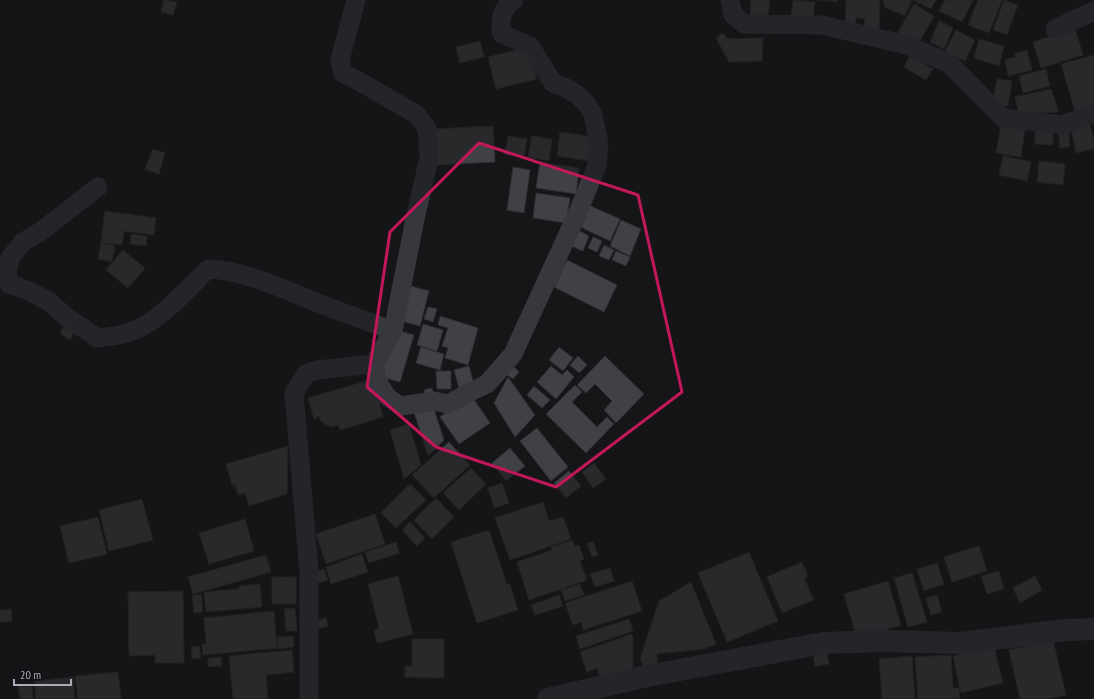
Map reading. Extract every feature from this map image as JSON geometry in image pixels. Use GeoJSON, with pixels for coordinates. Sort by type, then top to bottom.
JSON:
{"type":"FeatureCollection","features":[{"type":"Feature","properties":{"kind":"street"},"geometry":{"type":"LineString","coordinates":[[356,0],[340,60],[343,73],[416,114],[427,128],[429,158],[415,219],[393,331],[374,364],[377,381],[388,398],[401,406],[434,401],[448,404],[487,384],[513,354],[579,210],[597,165],[599,144],[593,114],[586,103],[576,94],[553,83],[530,46],[502,34],[500,26],[504,9],[514,0]]}},
{"type":"Feature","properties":{"kind":"street"},"geometry":{"type":"LineString","coordinates":[[730,0],[733,15],[744,24],[822,25],[907,45],[914,48],[950,64],[1003,118],[1062,125],[1094,113]]}},
{"type":"Feature","properties":{"kind":"street"},"geometry":{"type":"LineString","coordinates":[[1055,29],[1094,11]]}},
{"type":"Feature","properties":{"kind":"street"},"geometry":{"type":"LineString","coordinates":[[98,187],[40,232],[23,242],[10,258],[7,273],[9,284],[29,291],[50,302],[69,319],[97,338],[128,333],[145,325],[175,303],[190,285],[208,269],[216,269],[274,285],[393,331]]}},
{"type":"Feature","properties":{"kind":"street"},"geometry":{"type":"LineString","coordinates":[[309,699],[309,572],[294,393],[306,374],[317,370],[374,364]]}},
{"type":"Feature","properties":{"kind":"street"},"geometry":{"type":"LineString","coordinates":[[548,699],[647,676],[824,643],[961,643],[1066,630],[1094,629]]}},
{"type":"Feature","properties":{"kind":"highlighted area"},"geometry":{"type":"Polygon","coordinates":[[[479,143],[638,195],[682,392],[556,487],[436,447],[367,387],[390,232],[479,143]]]}},
{"type":"Feature","properties":{"kind":"building"},"geometry":{"type":"Polygon","coordinates":[[[164,0],[177,2],[173,15],[161,12],[164,0]]]}},
{"type":"Feature","properties":{"kind":"building"},"geometry":{"type":"Polygon","coordinates":[[[751,0],[770,0],[768,17],[750,15],[751,0]]]}},
{"type":"Feature","properties":{"kind":"building"},"geometry":{"type":"Polygon","coordinates":[[[793,0],[815,2],[813,21],[791,19],[793,0]]]}},
{"type":"Feature","properties":{"kind":"building"},"geometry":{"type":"Polygon","coordinates":[[[818,0],[838,0],[838,2],[818,0]]]}},
{"type":"Feature","properties":{"kind":"building"},"geometry":{"type":"Polygon","coordinates":[[[846,0],[880,0],[879,32],[864,31],[865,19],[856,18],[855,25],[845,24],[846,0]]]}},
{"type":"Feature","properties":{"kind":"building"},"geometry":{"type":"Polygon","coordinates":[[[883,0],[912,0],[905,16],[884,7],[883,0]]]}},
{"type":"Feature","properties":{"kind":"building"},"geometry":{"type":"Polygon","coordinates":[[[913,0],[936,0],[931,9],[913,0]]]}},
{"type":"Feature","properties":{"kind":"building"},"geometry":{"type":"Polygon","coordinates":[[[945,0],[973,0],[962,22],[939,11],[945,0]]]}},
{"type":"Feature","properties":{"kind":"building"},"geometry":{"type":"Polygon","coordinates":[[[978,0],[1002,0],[989,33],[968,25],[978,0]]]}},
{"type":"Feature","properties":{"kind":"building"},"geometry":{"type":"Polygon","coordinates":[[[1004,0],[1018,5],[1007,35],[993,30],[1004,0]]]}},
{"type":"Feature","properties":{"kind":"building"},"geometry":{"type":"Polygon","coordinates":[[[914,4],[934,16],[917,46],[897,34],[914,4]]]}},
{"type":"Feature","properties":{"kind":"building"},"geometry":{"type":"Polygon","coordinates":[[[939,21],[953,28],[944,49],[930,42],[939,21]]]}},
{"type":"Feature","properties":{"kind":"building"},"geometry":{"type":"Polygon","coordinates":[[[1075,28],[1083,55],[1041,68],[1033,42],[1075,28]]]}},
{"type":"Feature","properties":{"kind":"building"},"geometry":{"type":"Polygon","coordinates":[[[956,30],[975,40],[965,61],[945,51],[956,30]]]}},
{"type":"Feature","properties":{"kind":"building"},"geometry":{"type":"Polygon","coordinates":[[[722,33],[728,39],[763,38],[762,61],[729,62],[716,38],[722,33]]]}},
{"type":"Feature","properties":{"kind":"building"},"geometry":{"type":"Polygon","coordinates":[[[979,39],[1004,46],[999,66],[974,58],[979,39]]]}},
{"type":"Feature","properties":{"kind":"building"},"geometry":{"type":"Polygon","coordinates":[[[480,41],[484,57],[460,63],[456,47],[480,41]]]}},
{"type":"Feature","properties":{"kind":"building"},"geometry":{"type":"Polygon","coordinates":[[[528,47],[537,79],[496,89],[488,57],[528,47]]]}},
{"type":"Feature","properties":{"kind":"building"},"geometry":{"type":"Polygon","coordinates":[[[1027,50],[1032,70],[1008,76],[1005,60],[1015,57],[1015,53],[1027,50]]]}},
{"type":"Feature","properties":{"kind":"building"},"geometry":{"type":"Polygon","coordinates":[[[910,55],[933,69],[926,80],[904,67],[910,55]]]}},
{"type":"Feature","properties":{"kind":"building"},"geometry":{"type":"Polygon","coordinates":[[[1094,55],[1094,105],[1075,111],[1061,64],[1094,55]]]}},
{"type":"Feature","properties":{"kind":"building"},"geometry":{"type":"Polygon","coordinates":[[[1046,69],[1050,86],[1023,93],[1019,76],[1046,69]]]}},
{"type":"Feature","properties":{"kind":"building"},"geometry":{"type":"Polygon","coordinates":[[[997,79],[1012,81],[1008,106],[993,103],[997,79]]]}},
{"type":"Feature","properties":{"kind":"building"},"geometry":{"type":"Polygon","coordinates":[[[1051,89],[1059,112],[1019,114],[1015,97],[1051,89]]]}},
{"type":"Feature","properties":{"kind":"building"},"geometry":{"type":"Polygon","coordinates":[[[1089,119],[1094,149],[1076,153],[1070,124],[1089,119]]]}},
{"type":"Feature","properties":{"kind":"building"},"geometry":{"type":"Polygon","coordinates":[[[1001,125],[1025,128],[1021,157],[996,153],[1001,125]]]}},
{"type":"Feature","properties":{"kind":"building"},"geometry":{"type":"Polygon","coordinates":[[[493,126],[495,162],[437,165],[435,129],[493,126]]]}},
{"type":"Feature","properties":{"kind":"building"},"geometry":{"type":"Polygon","coordinates":[[[1068,127],[1070,146],[1060,148],[1058,128],[1068,127]]]}},
{"type":"Feature","properties":{"kind":"building"},"geometry":{"type":"Polygon","coordinates":[[[1035,129],[1053,129],[1053,145],[1035,144],[1035,129]]]}},
{"type":"Feature","properties":{"kind":"building"},"geometry":{"type":"Polygon","coordinates":[[[560,132],[594,137],[590,161],[557,156],[560,132]]]}},
{"type":"Feature","properties":{"kind":"building"},"geometry":{"type":"Polygon","coordinates":[[[508,136],[527,139],[524,157],[505,154],[508,136]]]}},
{"type":"Feature","properties":{"kind":"building"},"geometry":{"type":"Polygon","coordinates":[[[532,136],[552,139],[549,161],[528,157],[532,136]]]}},
{"type":"Feature","properties":{"kind":"building"},"geometry":{"type":"Polygon","coordinates":[[[153,149],[165,153],[159,174],[145,169],[153,149]]]}},
{"type":"Feature","properties":{"kind":"building"},"geometry":{"type":"Polygon","coordinates":[[[1003,156],[1031,162],[1027,181],[999,175],[1003,156]]]}},
{"type":"Feature","properties":{"kind":"building"},"geometry":{"type":"Polygon","coordinates":[[[1039,161],[1065,164],[1063,185],[1037,182],[1039,161]]]}},
{"type":"Feature","properties":{"kind":"building"},"geometry":{"type":"Polygon","coordinates":[[[540,162],[579,168],[576,194],[536,188],[540,162]]]}},
{"type":"Feature","properties":{"kind":"building"},"geometry":{"type":"Polygon","coordinates":[[[513,167],[530,170],[524,213],[507,210],[513,167]]]}},
{"type":"Feature","properties":{"kind":"building"},"geometry":{"type":"Polygon","coordinates":[[[536,193],[570,198],[566,223],[533,218],[536,193]]]}},
{"type":"Feature","properties":{"kind":"building"},"geometry":{"type":"Polygon","coordinates":[[[586,204],[620,219],[610,241],[576,225],[586,204]]]}},
{"type":"Feature","properties":{"kind":"building"},"geometry":{"type":"Polygon","coordinates":[[[105,211],[156,218],[154,235],[124,231],[122,245],[101,243],[105,211]]]}},
{"type":"Feature","properties":{"kind":"building"},"geometry":{"type":"Polygon","coordinates":[[[621,220],[641,229],[630,256],[610,246],[621,220]]]}},
{"type":"Feature","properties":{"kind":"building"},"geometry":{"type":"Polygon","coordinates":[[[576,229],[589,236],[583,251],[569,245],[576,229]]]}},
{"type":"Feature","properties":{"kind":"building"},"geometry":{"type":"Polygon","coordinates":[[[131,234],[147,236],[146,246],[130,244],[131,234]]]}},
{"type":"Feature","properties":{"kind":"building"},"geometry":{"type":"Polygon","coordinates":[[[593,237],[602,241],[597,252],[588,248],[593,237]]]}},
{"type":"Feature","properties":{"kind":"building"},"geometry":{"type":"Polygon","coordinates":[[[101,243],[115,246],[112,262],[98,259],[101,243]]]}},
{"type":"Feature","properties":{"kind":"building"},"geometry":{"type":"Polygon","coordinates":[[[604,245],[614,250],[609,260],[599,256],[604,245]]]}},
{"type":"Feature","properties":{"kind":"building"},"geometry":{"type":"Polygon","coordinates":[[[123,250],[145,268],[128,288],[106,270],[123,250]]]}},
{"type":"Feature","properties":{"kind":"building"},"geometry":{"type":"Polygon","coordinates":[[[616,251],[630,257],[626,266],[612,260],[616,251]]]}},
{"type":"Feature","properties":{"kind":"building"},"geometry":{"type":"Polygon","coordinates":[[[567,260],[617,285],[604,312],[554,287],[567,260]]]}},
{"type":"Feature","properties":{"kind":"building"},"geometry":{"type":"Polygon","coordinates":[[[407,285],[429,291],[420,326],[398,320],[407,285]]]}},
{"type":"Feature","properties":{"kind":"building"},"geometry":{"type":"Polygon","coordinates":[[[428,307],[437,309],[433,322],[424,319],[428,307]]]}},
{"type":"Feature","properties":{"kind":"building"},"geometry":{"type":"Polygon","coordinates":[[[440,316],[478,328],[468,365],[445,358],[448,348],[442,346],[448,328],[438,325],[440,316]]]}},
{"type":"Feature","properties":{"kind":"building"},"geometry":{"type":"Polygon","coordinates":[[[423,324],[443,330],[437,351],[417,345],[423,324]]]}},
{"type":"Feature","properties":{"kind":"building"},"geometry":{"type":"Polygon","coordinates":[[[64,325],[75,330],[70,340],[60,334],[64,325]]]}},
{"type":"Feature","properties":{"kind":"building"},"geometry":{"type":"Polygon","coordinates":[[[392,329],[414,335],[400,382],[378,376],[392,329]]]}},
{"type":"Feature","properties":{"kind":"building"},"geometry":{"type":"Polygon","coordinates":[[[421,347],[444,354],[440,370],[416,363],[421,347]]]}},
{"type":"Feature","properties":{"kind":"building"},"geometry":{"type":"Polygon","coordinates":[[[559,347],[573,358],[563,371],[549,360],[559,347]]]}},
{"type":"Feature","properties":{"kind":"building"},"geometry":{"type":"Polygon","coordinates":[[[578,356],[587,365],[579,373],[570,365],[578,356]]]}},
{"type":"Feature","properties":{"kind":"building"},"geometry":{"type":"Polygon","coordinates":[[[605,356],[644,394],[616,423],[604,410],[612,401],[595,384],[586,393],[577,385],[605,356]]]}},
{"type":"Feature","properties":{"kind":"building"},"geometry":{"type":"Polygon","coordinates":[[[469,366],[474,384],[459,388],[454,370],[469,366]]]}},
{"type":"Feature","properties":{"kind":"building"},"geometry":{"type":"Polygon","coordinates":[[[513,366],[519,372],[513,379],[506,374],[513,366]]]}},
{"type":"Feature","properties":{"kind":"building"},"geometry":{"type":"Polygon","coordinates":[[[551,366],[562,375],[567,370],[574,377],[556,399],[537,382],[551,366]]]}},
{"type":"Feature","properties":{"kind":"building"},"geometry":{"type":"Polygon","coordinates":[[[436,371],[451,371],[451,389],[437,389],[436,371]]]}},
{"type":"Feature","properties":{"kind":"building"},"geometry":{"type":"Polygon","coordinates":[[[508,377],[535,415],[515,437],[494,403],[508,377]]]}},
{"type":"Feature","properties":{"kind":"building"},"geometry":{"type":"Polygon","coordinates":[[[373,379],[383,417],[340,430],[338,425],[331,427],[321,422],[319,417],[314,419],[308,398],[373,379]]]}},
{"type":"Feature","properties":{"kind":"building"},"geometry":{"type":"Polygon","coordinates":[[[575,385],[582,392],[572,402],[597,427],[607,417],[614,424],[586,453],[546,414],[575,385]]]}},
{"type":"Feature","properties":{"kind":"building"},"geometry":{"type":"Polygon","coordinates":[[[534,386],[550,400],[542,408],[527,395],[534,386]]]}},
{"type":"Feature","properties":{"kind":"building"},"geometry":{"type":"Polygon","coordinates":[[[432,388],[435,398],[427,400],[424,390],[432,388]]]}},
{"type":"Feature","properties":{"kind":"building"},"geometry":{"type":"Polygon","coordinates":[[[471,395],[490,423],[459,444],[440,417],[471,395]]]}},
{"type":"Feature","properties":{"kind":"building"},"geometry":{"type":"Polygon","coordinates":[[[432,403],[444,440],[428,456],[413,409],[432,403]]]}},
{"type":"Feature","properties":{"kind":"building"},"geometry":{"type":"Polygon","coordinates":[[[409,424],[421,465],[404,479],[390,430],[409,424]]]}},
{"type":"Feature","properties":{"kind":"building"},"geometry":{"type":"Polygon","coordinates":[[[537,428],[568,467],[551,481],[520,441],[537,428]]]}},
{"type":"Feature","properties":{"kind":"building"},"geometry":{"type":"Polygon","coordinates":[[[449,442],[470,465],[434,498],[412,475],[449,442]]]}},
{"type":"Feature","properties":{"kind":"building"},"geometry":{"type":"Polygon","coordinates":[[[288,446],[287,494],[249,506],[245,493],[238,495],[235,484],[232,485],[226,464],[288,446]]]}},
{"type":"Feature","properties":{"kind":"building"},"geometry":{"type":"Polygon","coordinates":[[[510,448],[525,466],[506,481],[492,463],[510,448]]]}},
{"type":"Feature","properties":{"kind":"building"},"geometry":{"type":"Polygon","coordinates":[[[594,463],[606,479],[593,488],[582,472],[594,463]]]}},
{"type":"Feature","properties":{"kind":"building"},"geometry":{"type":"Polygon","coordinates":[[[471,468],[486,484],[459,510],[443,493],[471,468]]]}},
{"type":"Feature","properties":{"kind":"building"},"geometry":{"type":"Polygon","coordinates":[[[569,471],[581,486],[566,498],[554,483],[569,471]]]}},
{"type":"Feature","properties":{"kind":"building"},"geometry":{"type":"Polygon","coordinates":[[[502,483],[509,503],[494,508],[488,488],[502,483]]]}},
{"type":"Feature","properties":{"kind":"building"},"geometry":{"type":"Polygon","coordinates":[[[410,484],[426,500],[396,528],[381,513],[410,484]]]}},
{"type":"Feature","properties":{"kind":"building"},"geometry":{"type":"Polygon","coordinates":[[[436,498],[454,517],[432,539],[414,520],[436,498]]]}},
{"type":"Feature","properties":{"kind":"building"},"geometry":{"type":"Polygon","coordinates":[[[142,499],[153,540],[109,551],[99,510],[142,499]]]}},
{"type":"Feature","properties":{"kind":"building"},"geometry":{"type":"Polygon","coordinates":[[[543,502],[549,521],[563,517],[571,539],[510,560],[495,518],[543,502]]]}},
{"type":"Feature","properties":{"kind":"building"},"geometry":{"type":"Polygon","coordinates":[[[375,514],[385,544],[326,564],[316,534],[375,514]]]}},
{"type":"Feature","properties":{"kind":"building"},"geometry":{"type":"Polygon","coordinates":[[[98,517],[107,554],[69,563],[60,526],[98,517]]]}},
{"type":"Feature","properties":{"kind":"building"},"geometry":{"type":"Polygon","coordinates":[[[245,519],[254,551],[209,564],[199,533],[245,519]]]}},
{"type":"Feature","properties":{"kind":"building"},"geometry":{"type":"Polygon","coordinates":[[[410,522],[425,538],[417,546],[402,530],[410,522]]]}},
{"type":"Feature","properties":{"kind":"building"},"geometry":{"type":"Polygon","coordinates":[[[489,530],[507,584],[510,584],[518,610],[477,623],[451,542],[489,530]]]}},
{"type":"Feature","properties":{"kind":"building"},"geometry":{"type":"Polygon","coordinates":[[[573,540],[575,546],[579,545],[584,559],[580,561],[587,580],[529,600],[517,562],[552,550],[551,547],[573,540]]]}},
{"type":"Feature","properties":{"kind":"building"},"geometry":{"type":"Polygon","coordinates":[[[593,541],[598,555],[592,557],[587,544],[593,541]]]}},
{"type":"Feature","properties":{"kind":"building"},"geometry":{"type":"Polygon","coordinates":[[[396,542],[399,553],[369,563],[365,552],[396,542]]]}},
{"type":"Feature","properties":{"kind":"building"},"geometry":{"type":"Polygon","coordinates":[[[979,546],[987,571],[952,582],[944,557],[979,546]]]}},
{"type":"Feature","properties":{"kind":"building"},"geometry":{"type":"Polygon","coordinates":[[[749,552],[778,621],[727,642],[698,573],[749,552]]]}},
{"type":"Feature","properties":{"kind":"building"},"geometry":{"type":"Polygon","coordinates":[[[362,554],[368,572],[331,584],[326,567],[362,554]]]}},
{"type":"Feature","properties":{"kind":"building"},"geometry":{"type":"Polygon","coordinates":[[[266,555],[271,572],[193,594],[188,577],[266,555]]]}},
{"type":"Feature","properties":{"kind":"building"},"geometry":{"type":"Polygon","coordinates":[[[802,562],[808,576],[804,578],[814,600],[782,613],[767,577],[802,562]]]}},
{"type":"Feature","properties":{"kind":"building"},"geometry":{"type":"Polygon","coordinates":[[[937,563],[944,584],[924,591],[917,569],[937,563]]]}},
{"type":"Feature","properties":{"kind":"building"},"geometry":{"type":"Polygon","coordinates":[[[610,568],[614,581],[595,587],[590,574],[610,568]]]}},
{"type":"Feature","properties":{"kind":"building"},"geometry":{"type":"Polygon","coordinates":[[[324,569],[328,580],[317,583],[314,572],[324,569]]]}},
{"type":"Feature","properties":{"kind":"building"},"geometry":{"type":"Polygon","coordinates":[[[999,571],[1004,589],[987,594],[981,576],[999,571]]]}},
{"type":"Feature","properties":{"kind":"building"},"geometry":{"type":"Polygon","coordinates":[[[912,573],[927,622],[908,627],[894,578],[912,573]]]}},
{"type":"Feature","properties":{"kind":"building"},"geometry":{"type":"Polygon","coordinates":[[[398,576],[413,634],[377,643],[374,630],[379,628],[368,584],[398,576]]]}},
{"type":"Feature","properties":{"kind":"building"},"geometry":{"type":"Polygon","coordinates":[[[1035,576],[1042,590],[1020,603],[1013,588],[1035,576]]]}},
{"type":"Feature","properties":{"kind":"building"},"geometry":{"type":"Polygon","coordinates":[[[272,577],[296,577],[296,604],[272,604],[272,577]]]}},
{"type":"Feature","properties":{"kind":"building"},"geometry":{"type":"Polygon","coordinates":[[[632,581],[642,611],[583,630],[581,622],[573,625],[565,603],[632,581]]]}},
{"type":"Feature","properties":{"kind":"building"},"geometry":{"type":"Polygon","coordinates":[[[888,581],[901,625],[857,639],[844,594],[888,581]]]}},
{"type":"Feature","properties":{"kind":"building"},"geometry":{"type":"Polygon","coordinates":[[[691,582],[716,644],[703,649],[657,654],[658,667],[645,672],[640,659],[659,601],[691,582]]]}},
{"type":"Feature","properties":{"kind":"building"},"geometry":{"type":"Polygon","coordinates":[[[260,584],[262,607],[206,612],[204,592],[239,589],[239,586],[260,584]]]}},
{"type":"Feature","properties":{"kind":"building"},"geometry":{"type":"Polygon","coordinates":[[[580,584],[584,595],[565,601],[561,590],[580,584]]]}},
{"type":"Feature","properties":{"kind":"building"},"geometry":{"type":"Polygon","coordinates":[[[183,591],[184,663],[155,663],[155,655],[129,656],[128,592],[183,591]]]}},
{"type":"Feature","properties":{"kind":"building"},"geometry":{"type":"Polygon","coordinates":[[[201,594],[203,612],[194,613],[192,595],[201,594]]]}},
{"type":"Feature","properties":{"kind":"building"},"geometry":{"type":"Polygon","coordinates":[[[559,595],[563,606],[535,615],[531,605],[559,595]]]}},
{"type":"Feature","properties":{"kind":"building"},"geometry":{"type":"Polygon","coordinates":[[[937,595],[942,612],[931,615],[926,598],[937,595]]]}},
{"type":"Feature","properties":{"kind":"building"},"geometry":{"type":"Polygon","coordinates":[[[295,608],[297,631],[286,631],[284,609],[295,608]]]}},
{"type":"Feature","properties":{"kind":"building"},"geometry":{"type":"Polygon","coordinates":[[[11,609],[12,621],[0,622],[0,610],[11,609]]]}},
{"type":"Feature","properties":{"kind":"building"},"geometry":{"type":"Polygon","coordinates":[[[274,611],[277,648],[203,655],[202,644],[206,644],[204,618],[274,611]]]}},
{"type":"Feature","properties":{"kind":"building"},"geometry":{"type":"Polygon","coordinates":[[[326,618],[328,626],[312,630],[310,622],[326,618]]]}},
{"type":"Feature","properties":{"kind":"building"},"geometry":{"type":"Polygon","coordinates":[[[629,619],[633,631],[580,649],[576,636],[629,619]]]}},
{"type":"Feature","properties":{"kind":"building"},"geometry":{"type":"Polygon","coordinates":[[[632,634],[633,670],[603,684],[597,668],[587,672],[580,652],[632,634]]]}},
{"type":"Feature","properties":{"kind":"building"},"geometry":{"type":"Polygon","coordinates":[[[293,636],[294,647],[278,649],[277,637],[293,636]]]}},
{"type":"Feature","properties":{"kind":"building"},"geometry":{"type":"Polygon","coordinates":[[[412,639],[444,639],[444,678],[405,677],[405,666],[412,666],[412,639]]]}},
{"type":"Feature","properties":{"kind":"building"},"geometry":{"type":"Polygon","coordinates":[[[1053,640],[1066,695],[1047,699],[1020,699],[1009,650],[1053,640]]]}},
{"type":"Feature","properties":{"kind":"building"},"geometry":{"type":"Polygon","coordinates":[[[199,646],[201,658],[192,659],[191,647],[199,646]]]}},
{"type":"Feature","properties":{"kind":"building"},"geometry":{"type":"Polygon","coordinates":[[[994,646],[1003,683],[961,693],[953,656],[994,646]]]}},
{"type":"Feature","properties":{"kind":"building"},"geometry":{"type":"Polygon","coordinates":[[[826,647],[829,664],[815,666],[812,649],[826,647]]]}},
{"type":"Feature","properties":{"kind":"building"},"geometry":{"type":"Polygon","coordinates":[[[292,650],[294,672],[266,675],[268,699],[233,699],[229,656],[292,650]]]}},
{"type":"Feature","properties":{"kind":"building"},"geometry":{"type":"Polygon","coordinates":[[[951,655],[953,688],[959,688],[960,699],[918,699],[915,657],[951,655]]]}},
{"type":"Feature","properties":{"kind":"building"},"geometry":{"type":"Polygon","coordinates":[[[912,656],[915,699],[882,699],[879,659],[912,656]]]}},
{"type":"Feature","properties":{"kind":"building"},"geometry":{"type":"Polygon","coordinates":[[[221,657],[222,666],[208,667],[208,658],[221,657]]]}},
{"type":"Feature","properties":{"kind":"building"},"geometry":{"type":"Polygon","coordinates":[[[118,672],[121,699],[78,699],[75,676],[118,672]]]}},
{"type":"Feature","properties":{"kind":"building"},"geometry":{"type":"Polygon","coordinates":[[[73,677],[75,699],[36,699],[34,681],[73,677]]]}},
{"type":"Feature","properties":{"kind":"building"},"geometry":{"type":"Polygon","coordinates":[[[32,684],[33,699],[20,699],[18,685],[32,684]]]}}]}
